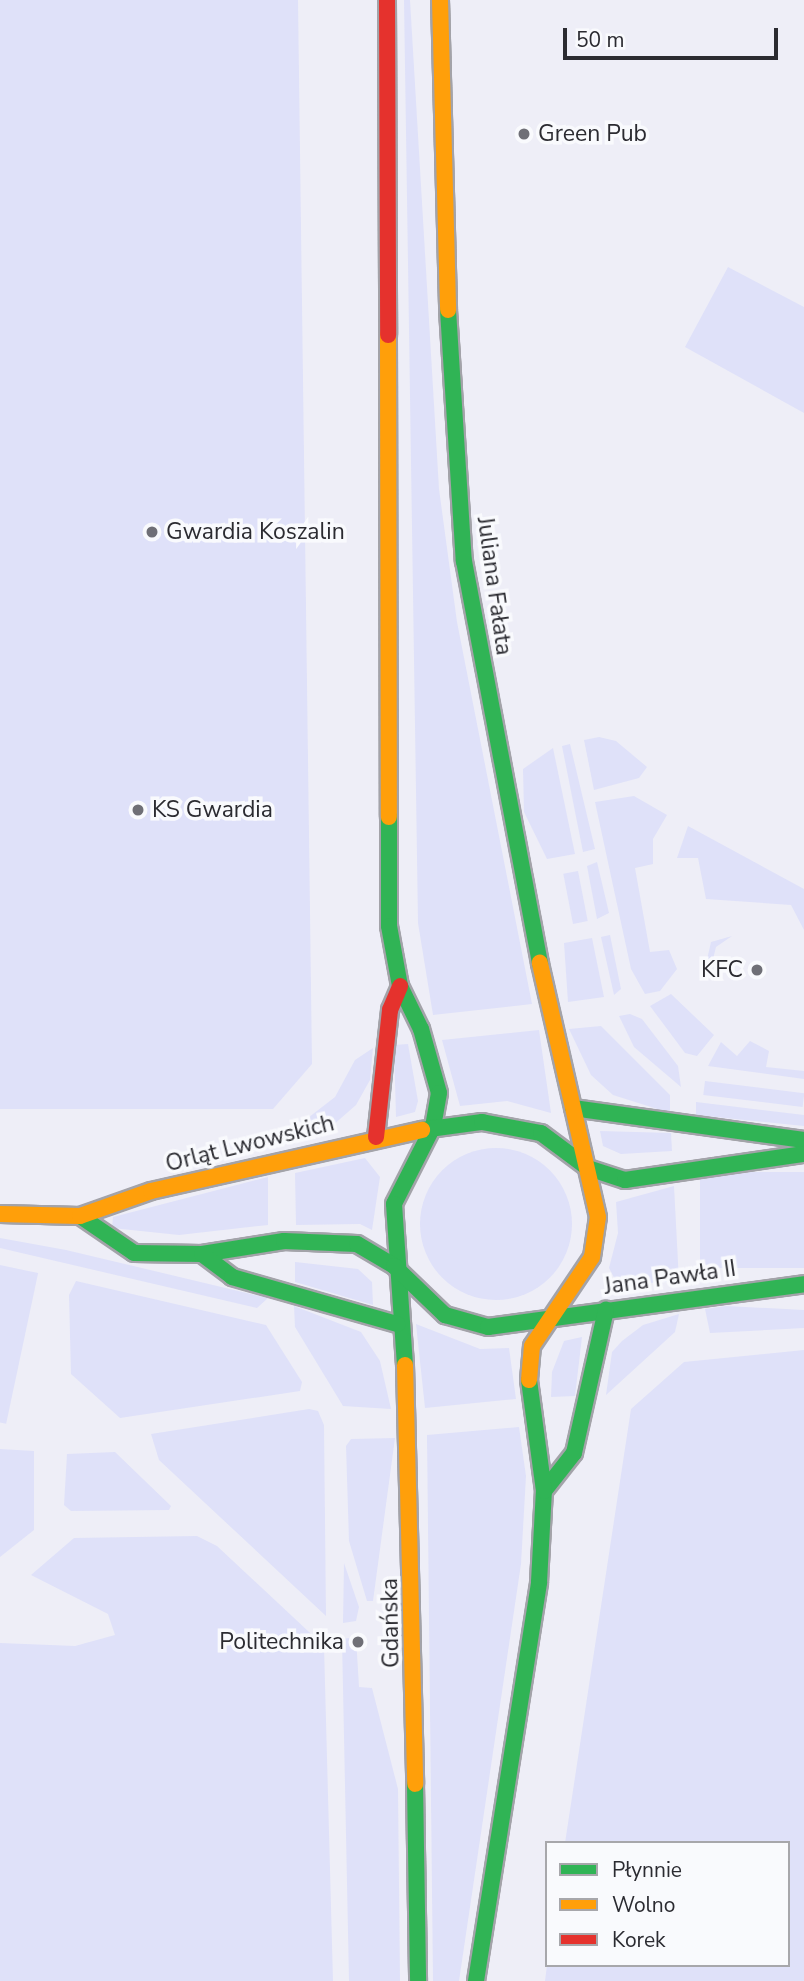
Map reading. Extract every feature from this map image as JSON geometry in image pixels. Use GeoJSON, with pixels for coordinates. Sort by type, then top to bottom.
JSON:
{"type":"FeatureCollection","features":[{"type":"Feature","properties":{"kind":"main road"},"geometry":{"type":"LineString","coordinates":[[387,0],[390,926],[400,986],[437,1079],[433,1127],[394,1204],[394,1266]]}},
{"type":"Feature","properties":{"kind":"main road","name":"Juliana Fałata"},"geometry":{"type":"LineString","coordinates":[[440,0],[450,366],[464,561],[572,1108],[588,1168]]}},
{"type":"Feature","properties":{"kind":"main road"},"geometry":{"type":"LineString","coordinates":[[376,1137],[390,1010],[400,986]]}},
{"type":"Feature","properties":{"kind":"main road"},"geometry":{"type":"LineString","coordinates":[[572,1108],[804,1140]]}},
{"type":"Feature","properties":{"kind":"main road"},"geometry":{"type":"LineString","coordinates":[[433,1127],[520,1125],[588,1168],[625,1180],[804,1154]]}},
{"type":"Feature","properties":{"kind":"main road","name":"Orląt Lwowskich"},"geometry":{"type":"LineString","coordinates":[[0,1214],[80,1216],[151,1191],[376,1137],[433,1127]]}},
{"type":"Feature","properties":{"kind":"main road"},"geometry":{"type":"LineString","coordinates":[[476,1981],[539,1581],[544,1491],[529,1379],[532,1346],[544,1323],[581,1279],[594,1249],[598,1217],[588,1168]]}},
{"type":"Feature","properties":{"kind":"main road"},"geometry":{"type":"LineString","coordinates":[[80,1216],[134,1253],[202,1254],[284,1241],[357,1244],[394,1266],[445,1315],[488,1327],[544,1323]]}},
{"type":"Feature","properties":{"kind":"main road"},"geometry":{"type":"LineString","coordinates":[[202,1254],[232,1277],[397,1324]]}},
{"type":"Feature","properties":{"kind":"main road","name":"Gdańska"},"geometry":{"type":"LineString","coordinates":[[394,1266],[397,1324],[410,1417],[418,1981]]}},
{"type":"Feature","properties":{"kind":"main road","name":"Jana Pawła II"},"geometry":{"type":"LineString","coordinates":[[544,1323],[606,1310],[804,1284]]}},
{"type":"Feature","properties":{"kind":"main road"},"geometry":{"type":"LineString","coordinates":[[544,1491],[574,1453],[606,1310]]}},
{"type":"Feature","properties":{"kind":"shaded area","name":"Gwardia Koszalin"},"geometry":{"type":"Polygon","coordinates":[[[0,0],[298,0],[312,1064],[273,1109],[0,1109],[0,0]]]}},
{"type":"Feature","properties":{"kind":"shaded area"},"geometry":{"type":"Polygon","coordinates":[[[404,0],[410,0],[439,489],[457,622],[532,1004],[433,1015],[418,923],[404,0]]]}},
{"type":"Feature","properties":{"kind":"shaded area"},"geometry":{"type":"Polygon","coordinates":[[[728,267],[804,307],[804,413],[685,347],[728,267]]]}},
{"type":"Feature","properties":{"kind":"shaded area"},"geometry":{"type":"Polygon","coordinates":[[[599,737],[616,741],[647,767],[639,778],[594,790],[584,740],[599,737]]]}},
{"type":"Feature","properties":{"kind":"shaded area"},"geometry":{"type":"Polygon","coordinates":[[[570,744],[595,849],[583,852],[562,746],[570,744]]]}},
{"type":"Feature","properties":{"kind":"shaded area"},"geometry":{"type":"Polygon","coordinates":[[[553,748],[575,854],[547,859],[524,812],[523,769],[553,748]]]}},
{"type":"Feature","properties":{"kind":"shaded area"},"geometry":{"type":"Polygon","coordinates":[[[634,796],[667,815],[653,839],[653,864],[635,868],[650,952],[669,950],[677,969],[660,991],[645,994],[631,969],[595,802],[634,796]]]}},
{"type":"Feature","properties":{"kind":"shaded area"},"geometry":{"type":"Polygon","coordinates":[[[688,826],[804,889],[804,930],[791,905],[706,899],[698,858],[677,858],[688,826]]]}},
{"type":"Feature","properties":{"kind":"shaded area"},"geometry":{"type":"Polygon","coordinates":[[[597,862],[609,913],[597,919],[587,866],[597,862]]]}},
{"type":"Feature","properties":{"kind":"shaded area"},"geometry":{"type":"Polygon","coordinates":[[[578,871],[588,921],[573,924],[563,874],[578,871]]]}},
{"type":"Feature","properties":{"kind":"shaded area"},"geometry":{"type":"Polygon","coordinates":[[[610,935],[621,989],[614,995],[601,937],[610,935]]]}},
{"type":"Feature","properties":{"kind":"shaded area"},"geometry":{"type":"Polygon","coordinates":[[[732,936],[716,947],[713,959],[731,961],[731,966],[706,964],[711,942],[732,936]]]}},
{"type":"Feature","properties":{"kind":"shaded area"},"geometry":{"type":"Polygon","coordinates":[[[592,938],[604,997],[568,1002],[564,943],[592,938]]]}},
{"type":"Feature","properties":{"kind":"shaded area"},"geometry":{"type":"Polygon","coordinates":[[[671,994],[714,1035],[697,1056],[685,1053],[650,1006],[671,994]]]}},
{"type":"Feature","properties":{"kind":"shaded area"},"geometry":{"type":"Polygon","coordinates":[[[630,1014],[642,1019],[678,1066],[681,1087],[634,1047],[619,1016],[630,1014]]]}},
{"type":"Feature","properties":{"kind":"shaded area"},"geometry":{"type":"Polygon","coordinates":[[[601,1026],[670,1095],[670,1113],[613,1095],[591,1075],[569,1029],[601,1026]]]}},
{"type":"Feature","properties":{"kind":"shaded area"},"geometry":{"type":"Polygon","coordinates":[[[539,1030],[551,1113],[507,1101],[460,1106],[442,1040],[539,1030]]]}},
{"type":"Feature","properties":{"kind":"shaded area"},"geometry":{"type":"Polygon","coordinates":[[[750,1041],[769,1051],[766,1067],[804,1071],[804,1079],[708,1066],[721,1042],[737,1056],[750,1041]]]}},
{"type":"Feature","properties":{"kind":"shaded area"},"geometry":{"type":"Polygon","coordinates":[[[408,1044],[418,1101],[415,1112],[396,1117],[394,1045],[408,1044]]]}},
{"type":"Feature","properties":{"kind":"shaded area"},"geometry":{"type":"Polygon","coordinates":[[[373,1048],[370,1080],[356,1105],[332,1126],[295,1141],[304,1121],[335,1097],[355,1060],[373,1048]]]}},
{"type":"Feature","properties":{"kind":"shaded area"},"geometry":{"type":"Polygon","coordinates":[[[705,1081],[804,1093],[803,1107],[703,1095],[705,1081]]]}},
{"type":"Feature","properties":{"kind":"shaded area"},"geometry":{"type":"Polygon","coordinates":[[[696,1102],[804,1115],[804,1126],[696,1115],[696,1102]]]}},
{"type":"Feature","properties":{"kind":"shaded area"},"geometry":{"type":"Polygon","coordinates":[[[600,1131],[671,1133],[672,1151],[621,1154],[603,1146],[600,1131]]]}},
{"type":"Feature","properties":{"kind":"shaded area"},"geometry":{"type":"Polygon","coordinates":[[[496,1148],[525,1154],[550,1170],[566,1195],[572,1224],[566,1253],[550,1278],[525,1294],[496,1300],[467,1294],[442,1278],[426,1253],[420,1224],[426,1195],[442,1170],[467,1154],[496,1148]]]}},
{"type":"Feature","properties":{"kind":"shaded area"},"geometry":{"type":"Polygon","coordinates":[[[365,1158],[380,1177],[372,1230],[360,1224],[296,1225],[295,1173],[365,1158]]]}},
{"type":"Feature","properties":{"kind":"shaded area"},"geometry":{"type":"Polygon","coordinates":[[[700,1172],[804,1172],[804,1268],[700,1268],[700,1172]]]}},
{"type":"Feature","properties":{"kind":"shaded area"},"geometry":{"type":"Polygon","coordinates":[[[268,1177],[268,1225],[179,1235],[112,1228],[113,1217],[268,1177]]]}},
{"type":"Feature","properties":{"kind":"shaded area"},"geometry":{"type":"Polygon","coordinates":[[[674,1186],[679,1281],[618,1285],[609,1268],[618,1233],[616,1202],[674,1186]]]}},
{"type":"Feature","properties":{"kind":"shaded area"},"geometry":{"type":"Polygon","coordinates":[[[0,1238],[66,1250],[268,1298],[257,1308],[0,1248],[0,1238]]]}},
{"type":"Feature","properties":{"kind":"shaded area"},"geometry":{"type":"Polygon","coordinates":[[[295,1262],[358,1269],[372,1282],[373,1305],[295,1282],[295,1262]]]}},
{"type":"Feature","properties":{"kind":"shaded area"},"geometry":{"type":"Polygon","coordinates":[[[0,1265],[38,1273],[6,1424],[0,1422],[0,1265]]]}},
{"type":"Feature","properties":{"kind":"shaded area"},"geometry":{"type":"Polygon","coordinates":[[[76,1281],[266,1325],[302,1382],[300,1391],[120,1418],[71,1374],[69,1295],[76,1281]]]}},
{"type":"Feature","properties":{"kind":"shaded area"},"geometry":{"type":"Polygon","coordinates":[[[294,1306],[361,1332],[380,1361],[391,1409],[343,1406],[295,1327],[294,1306]]]}},
{"type":"Feature","properties":{"kind":"shaded area"},"geometry":{"type":"Polygon","coordinates":[[[726,1306],[804,1310],[804,1328],[710,1333],[705,1309],[726,1306]]]}},
{"type":"Feature","properties":{"kind":"shaded area"},"geometry":{"type":"Polygon","coordinates":[[[679,1314],[675,1332],[606,1395],[612,1352],[643,1325],[679,1314]]]}},
{"type":"Feature","properties":{"kind":"shaded area"},"geometry":{"type":"Polygon","coordinates":[[[416,1324],[480,1349],[509,1348],[516,1399],[425,1408],[416,1324]]]}},
{"type":"Feature","properties":{"kind":"shaded area"},"geometry":{"type":"Polygon","coordinates":[[[582,1337],[575,1396],[551,1397],[552,1372],[564,1341],[582,1337]]]}},
{"type":"Feature","properties":{"kind":"shaded area"},"geometry":{"type":"Polygon","coordinates":[[[804,1350],[804,1981],[545,1981],[547,1967],[790,1967],[790,1841],[565,1841],[631,1409],[684,1362],[804,1350]]]}},
{"type":"Feature","properties":{"kind":"shaded area"},"geometry":{"type":"Polygon","coordinates":[[[309,1409],[318,1411],[324,1425],[326,1616],[159,1460],[151,1434],[309,1409]]]}},
{"type":"Feature","properties":{"kind":"shaded area"},"geometry":{"type":"Polygon","coordinates":[[[519,1427],[526,1476],[521,1564],[459,1981],[433,1981],[427,1435],[519,1427]]]}},
{"type":"Feature","properties":{"kind":"shaded area"},"geometry":{"type":"Polygon","coordinates":[[[395,1438],[373,1601],[367,1601],[349,1541],[346,1446],[351,1439],[395,1438]]]}},
{"type":"Feature","properties":{"kind":"shaded area"},"geometry":{"type":"Polygon","coordinates":[[[0,1449],[34,1451],[34,1530],[0,1557],[0,1449]]]}},
{"type":"Feature","properties":{"kind":"shaded area"},"geometry":{"type":"Polygon","coordinates":[[[115,1452],[171,1506],[169,1510],[71,1511],[64,1505],[67,1454],[115,1452]]]}},
{"type":"Feature","properties":{"kind":"shaded area"},"geometry":{"type":"Polygon","coordinates":[[[197,1536],[217,1546],[324,1646],[333,1981],[0,1981],[0,1643],[75,1646],[115,1635],[108,1614],[31,1575],[74,1538],[197,1536]]]}},
{"type":"Feature","properties":{"kind":"shaded area"},"geometry":{"type":"Polygon","coordinates":[[[344,1563],[359,1607],[356,1621],[343,1623],[344,1563]]]}},
{"type":"Feature","properties":{"kind":"shaded area"},"geometry":{"type":"Polygon","coordinates":[[[356,1637],[359,1687],[372,1688],[398,1789],[400,1981],[349,1981],[342,1639],[356,1637]]]}},
{"type":"Feature","properties":{"kind":"traffic: fast"},"geometry":{"type":"LineString","coordinates":[[448,310],[464,561],[540,963]]}},
{"type":"Feature","properties":{"kind":"traffic: fast"},"geometry":{"type":"LineString","coordinates":[[389,817],[389,926],[400,986],[421,1029],[439,1093],[433,1127],[394,1204],[405,1365]]}},
{"type":"Feature","properties":{"kind":"traffic: fast"},"geometry":{"type":"LineString","coordinates":[[573,1108],[804,1140]]}},
{"type":"Feature","properties":{"kind":"traffic: fast"},"geometry":{"type":"LineString","coordinates":[[422,1130],[482,1122],[541,1133],[588,1168],[625,1180],[804,1154]]}},
{"type":"Feature","properties":{"kind":"traffic: fast"},"geometry":{"type":"LineString","coordinates":[[80,1216],[134,1253],[202,1254],[284,1241],[357,1244],[394,1266],[445,1315],[488,1327],[804,1284]]}},
{"type":"Feature","properties":{"kind":"traffic: fast"},"geometry":{"type":"LineString","coordinates":[[202,1254],[232,1277],[397,1324]]}},
{"type":"Feature","properties":{"kind":"traffic: fast"},"geometry":{"type":"LineString","coordinates":[[544,1491],[574,1453],[606,1310]]}},
{"type":"Feature","properties":{"kind":"traffic: fast"},"geometry":{"type":"LineString","coordinates":[[476,1981],[539,1582],[544,1491],[529,1380]]}},
{"type":"Feature","properties":{"kind":"traffic: fast"},"geometry":{"type":"LineString","coordinates":[[415,1784],[418,1981]]}},
{"type":"Feature","properties":{"kind":"traffic: slow"},"geometry":{"type":"LineString","coordinates":[[440,0],[448,310]]}},
{"type":"Feature","properties":{"kind":"traffic: slow"},"geometry":{"type":"LineString","coordinates":[[388,335],[389,817]]}},
{"type":"Feature","properties":{"kind":"traffic: slow"},"geometry":{"type":"LineString","coordinates":[[529,1380],[532,1346],[592,1257],[598,1217],[540,963]]}},
{"type":"Feature","properties":{"kind":"traffic: slow"},"geometry":{"type":"LineString","coordinates":[[0,1214],[80,1216],[151,1191],[422,1130]]}},
{"type":"Feature","properties":{"kind":"traffic: slow"},"geometry":{"type":"LineString","coordinates":[[405,1365],[415,1784]]}},
{"type":"Feature","properties":{"kind":"traffic: jam"},"geometry":{"type":"LineString","coordinates":[[387,0],[388,335]]}},
{"type":"Feature","properties":{"kind":"traffic: jam"},"geometry":{"type":"LineString","coordinates":[[376,1137],[390,1010],[400,986]]}},
{"type":"Feature","properties":{"kind":"place","name":"Green Pub"},"geometry":{"type":"Point","coordinates":[524,134]}},
{"type":"Feature","properties":{"kind":"place","name":"Gwardia Koszalin"},"geometry":{"type":"Point","coordinates":[152,532]}},
{"type":"Feature","properties":{"kind":"place","name":"KS Gwardia"},"geometry":{"type":"Point","coordinates":[138,810]}},
{"type":"Feature","properties":{"kind":"place","name":"KFC"},"geometry":{"type":"Point","coordinates":[757,970]}},
{"type":"Feature","properties":{"kind":"place","name":"Politechnika"},"geometry":{"type":"Point","coordinates":[358,1642]}}]}
